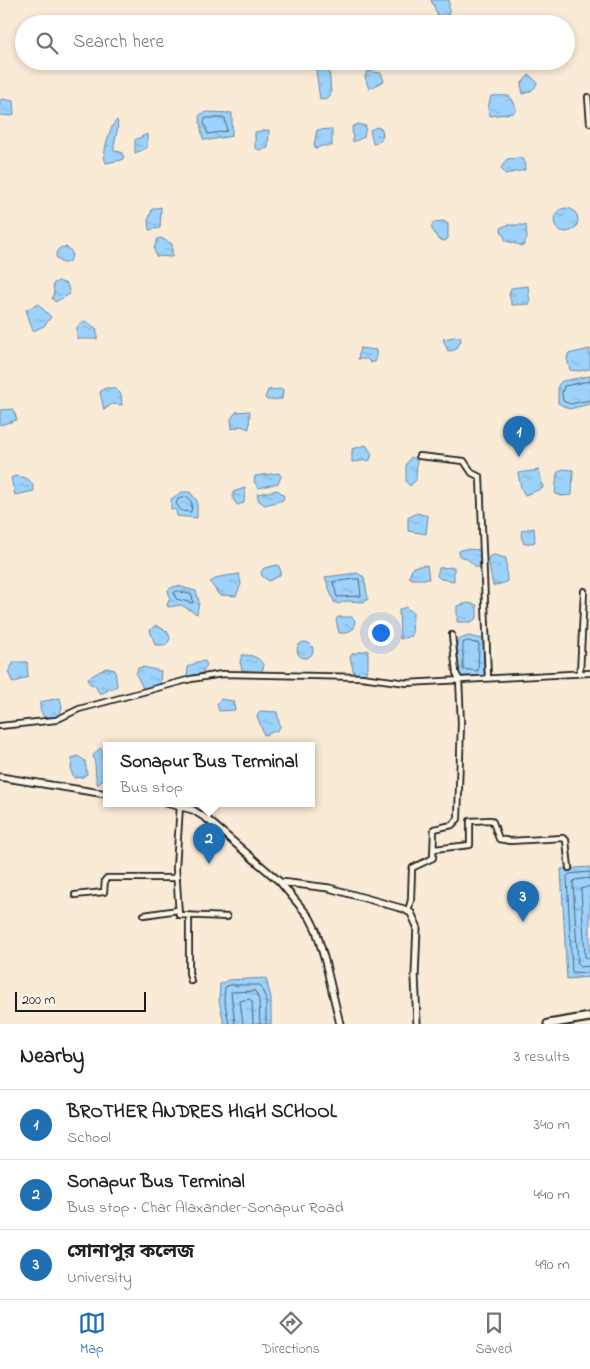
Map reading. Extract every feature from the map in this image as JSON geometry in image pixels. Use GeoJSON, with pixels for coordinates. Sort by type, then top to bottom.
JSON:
{"type":"FeatureCollection","features":[{"type":"Feature","properties":{"kind":"highway"},"geometry":{"type":"LineString","coordinates":[[548,1024],[590,1017]]}},
{"type":"Feature","properties":{"kind":"main road"},"geometry":{"type":"LineString","coordinates":[[0,776],[103,793]]}},
{"type":"Feature","properties":{"kind":"main road"},"geometry":{"type":"LineString","coordinates":[[185,807],[207,819],[280,882],[310,918],[316,930],[340,1024]]}},
{"type":"Feature","properties":{"kind":"main road"},"geometry":{"type":"LineString","coordinates":[[280,882],[329,888],[408,911],[415,918],[417,1024]]}},
{"type":"Feature","properties":{"kind":"street"},"geometry":{"type":"LineString","coordinates":[[588,97],[590,123]]}},
{"type":"Feature","properties":{"kind":"street"},"geometry":{"type":"LineString","coordinates":[[419,456],[464,461],[472,473],[480,477],[488,678]]}},
{"type":"Feature","properties":{"kind":"street"},"geometry":{"type":"LineString","coordinates":[[580,673],[584,591]]}},
{"type":"Feature","properties":{"kind":"street"},"geometry":{"type":"LineString","coordinates":[[408,911],[412,868],[430,861],[434,849],[434,829],[452,825],[458,820],[461,723],[459,679],[456,674],[452,635]]}},
{"type":"Feature","properties":{"kind":"street"},"geometry":{"type":"LineString","coordinates":[[0,726],[56,720],[79,709],[191,679],[222,674],[360,677],[407,683],[590,673]]}},
{"type":"Feature","properties":{"kind":"street"},"geometry":{"type":"LineString","coordinates":[[180,807],[176,878],[179,914],[189,916],[227,916]]}},
{"type":"Feature","properties":{"kind":"street"},"geometry":{"type":"LineString","coordinates":[[434,849],[470,845],[470,821],[491,820],[499,839],[510,841],[563,838],[566,840],[569,868]]}},
{"type":"Feature","properties":{"kind":"street"},"geometry":{"type":"LineString","coordinates":[[75,895],[104,892],[105,880],[108,878],[176,878]]}},
{"type":"Feature","properties":{"kind":"street"},"geometry":{"type":"LineString","coordinates":[[144,915],[178,910]]}},
{"type":"Feature","properties":{"kind":"street"},"geometry":{"type":"LineString","coordinates":[[189,916],[189,973],[191,981]]}},
{"type":"Feature","properties":{"kind":"water"},"geometry":{"type":"Polygon","coordinates":[[[431,0],[449,0],[449,15],[438,15],[431,0]]]}},
{"type":"Feature","properties":{"kind":"water"},"geometry":{"type":"Polygon","coordinates":[[[316,70],[329,70],[331,93],[328,99],[320,100],[316,70]]]}},
{"type":"Feature","properties":{"kind":"water"},"geometry":{"type":"Polygon","coordinates":[[[367,71],[381,73],[384,81],[369,89],[365,77],[367,71]]]}},
{"type":"Feature","properties":{"kind":"water"},"geometry":{"type":"Polygon","coordinates":[[[529,75],[537,82],[532,90],[523,94],[521,84],[529,75]]]}},
{"type":"Feature","properties":{"kind":"water"},"geometry":{"type":"Polygon","coordinates":[[[491,96],[508,96],[513,100],[516,110],[513,113],[490,116],[488,108],[491,96]]]}},
{"type":"Feature","properties":{"kind":"water"},"geometry":{"type":"Polygon","coordinates":[[[0,100],[13,101],[14,114],[12,116],[0,115],[0,100]]]}},
{"type":"Feature","properties":{"kind":"water"},"geometry":{"type":"Polygon","coordinates":[[[207,112],[232,113],[232,136],[209,140],[203,139],[199,117],[207,112]]]}},
{"type":"Feature","properties":{"kind":"water"},"geometry":{"type":"Polygon","coordinates":[[[117,120],[118,128],[114,151],[121,152],[124,157],[122,160],[106,163],[107,141],[117,120]]]}},
{"type":"Feature","properties":{"kind":"water"},"geometry":{"type":"Polygon","coordinates":[[[358,124],[366,126],[364,137],[353,142],[352,127],[358,124]]]}},
{"type":"Feature","properties":{"kind":"water"},"geometry":{"type":"Polygon","coordinates":[[[377,127],[382,129],[383,137],[373,144],[370,130],[377,127]]]}},
{"type":"Feature","properties":{"kind":"water"},"geometry":{"type":"Polygon","coordinates":[[[332,129],[332,146],[321,146],[316,149],[314,145],[317,130],[332,129]]]}},
{"type":"Feature","properties":{"kind":"water"},"geometry":{"type":"Polygon","coordinates":[[[269,130],[268,148],[260,150],[255,148],[255,132],[269,130]]]}},
{"type":"Feature","properties":{"kind":"water"},"geometry":{"type":"Polygon","coordinates":[[[147,134],[147,148],[135,153],[135,140],[147,134]]]}},
{"type":"Feature","properties":{"kind":"water"},"geometry":{"type":"Polygon","coordinates":[[[519,158],[524,160],[525,170],[505,174],[501,168],[507,159],[519,158]]]}},
{"type":"Feature","properties":{"kind":"water"},"geometry":{"type":"Polygon","coordinates":[[[161,207],[160,228],[149,230],[148,221],[152,209],[161,207]]]}},
{"type":"Feature","properties":{"kind":"water"},"geometry":{"type":"Polygon","coordinates":[[[566,208],[574,212],[578,220],[574,228],[566,232],[558,228],[554,220],[558,212],[566,208]]]}},
{"type":"Feature","properties":{"kind":"water"},"geometry":{"type":"Polygon","coordinates":[[[444,221],[448,224],[448,239],[444,241],[438,239],[431,227],[434,222],[444,221]]]}},
{"type":"Feature","properties":{"kind":"water"},"geometry":{"type":"Polygon","coordinates":[[[526,225],[527,238],[523,246],[506,241],[501,230],[502,227],[526,225]]]}},
{"type":"Feature","properties":{"kind":"water"},"geometry":{"type":"Polygon","coordinates":[[[161,238],[172,244],[172,257],[156,256],[154,249],[157,239],[161,238]]]}},
{"type":"Feature","properties":{"kind":"water"},"geometry":{"type":"Polygon","coordinates":[[[64,247],[72,255],[64,263],[56,255],[64,247]]]}},
{"type":"Feature","properties":{"kind":"water"},"geometry":{"type":"Polygon","coordinates":[[[58,281],[67,284],[70,294],[55,302],[52,298],[54,292],[53,284],[58,281]]]}},
{"type":"Feature","properties":{"kind":"water"},"geometry":{"type":"Polygon","coordinates":[[[528,286],[530,304],[512,305],[509,295],[511,288],[528,286]]]}},
{"type":"Feature","properties":{"kind":"water"},"geometry":{"type":"Polygon","coordinates":[[[38,304],[51,317],[44,326],[33,331],[26,310],[38,304]]]}},
{"type":"Feature","properties":{"kind":"water"},"geometry":{"type":"Polygon","coordinates":[[[84,322],[97,329],[97,339],[77,339],[77,327],[84,322]]]}},
{"type":"Feature","properties":{"kind":"water"},"geometry":{"type":"Polygon","coordinates":[[[460,336],[461,341],[455,350],[448,351],[443,339],[460,336]]]}},
{"type":"Feature","properties":{"kind":"water"},"geometry":{"type":"Polygon","coordinates":[[[360,348],[376,350],[376,361],[371,363],[367,359],[358,359],[360,348]]]}},
{"type":"Feature","properties":{"kind":"water"},"geometry":{"type":"Polygon","coordinates":[[[590,349],[590,369],[570,370],[567,359],[568,354],[590,349]]]}},
{"type":"Feature","properties":{"kind":"water"},"geometry":{"type":"Polygon","coordinates":[[[590,376],[590,404],[569,409],[558,403],[558,385],[562,381],[590,376]]]}},
{"type":"Feature","properties":{"kind":"water"},"geometry":{"type":"Polygon","coordinates":[[[105,388],[114,388],[121,394],[122,405],[112,404],[104,410],[100,392],[105,388]]]}},
{"type":"Feature","properties":{"kind":"water"},"geometry":{"type":"Polygon","coordinates":[[[283,389],[282,399],[267,400],[265,398],[268,390],[283,389]]]}},
{"type":"Feature","properties":{"kind":"water"},"geometry":{"type":"Polygon","coordinates":[[[13,409],[17,420],[0,425],[0,410],[13,409]]]}},
{"type":"Feature","properties":{"kind":"water"},"geometry":{"type":"Polygon","coordinates":[[[250,411],[249,429],[241,426],[232,429],[231,419],[236,412],[250,411]]]}},
{"type":"Feature","properties":{"kind":"water"},"geometry":{"type":"Polygon","coordinates":[[[366,445],[372,454],[370,460],[352,462],[352,449],[366,445]]]}},
{"type":"Feature","properties":{"kind":"water"},"geometry":{"type":"Polygon","coordinates":[[[411,457],[417,460],[416,480],[410,486],[406,482],[406,465],[411,457]]]}},
{"type":"Feature","properties":{"kind":"water"},"geometry":{"type":"Polygon","coordinates":[[[563,469],[573,470],[572,495],[562,496],[555,494],[557,473],[563,469]]]}},
{"type":"Feature","properties":{"kind":"water"},"geometry":{"type":"Polygon","coordinates":[[[539,470],[543,488],[525,495],[521,488],[518,473],[539,470]]]}},
{"type":"Feature","properties":{"kind":"water"},"geometry":{"type":"Polygon","coordinates":[[[279,473],[281,477],[278,483],[259,488],[254,482],[255,476],[279,473]]]}},
{"type":"Feature","properties":{"kind":"water"},"geometry":{"type":"Polygon","coordinates":[[[15,476],[28,479],[34,491],[15,495],[11,478],[15,476]]]}},
{"type":"Feature","properties":{"kind":"water"},"geometry":{"type":"Polygon","coordinates":[[[245,488],[244,503],[237,505],[233,499],[233,492],[245,488]]]}},
{"type":"Feature","properties":{"kind":"water"},"geometry":{"type":"Polygon","coordinates":[[[278,490],[284,496],[283,500],[265,505],[259,501],[257,494],[278,490]]]}},
{"type":"Feature","properties":{"kind":"water"},"geometry":{"type":"Polygon","coordinates":[[[182,492],[190,492],[197,501],[197,518],[177,516],[176,510],[171,509],[171,499],[182,492]]]}},
{"type":"Feature","properties":{"kind":"water"},"geometry":{"type":"Polygon","coordinates":[[[417,513],[428,516],[426,534],[408,531],[408,518],[417,513]]]}},
{"type":"Feature","properties":{"kind":"water"},"geometry":{"type":"Polygon","coordinates":[[[534,528],[535,542],[524,544],[521,536],[522,530],[534,528]]]}},
{"type":"Feature","properties":{"kind":"water"},"geometry":{"type":"Polygon","coordinates":[[[464,549],[481,550],[480,567],[476,567],[466,558],[459,556],[459,551],[464,549]]]}},
{"type":"Feature","properties":{"kind":"water"},"geometry":{"type":"Polygon","coordinates":[[[494,555],[506,558],[507,582],[493,586],[488,560],[489,557],[494,555]]]}},
{"type":"Feature","properties":{"kind":"water"},"geometry":{"type":"Polygon","coordinates":[[[278,565],[281,571],[280,575],[269,581],[262,576],[261,572],[264,568],[278,565]]]}},
{"type":"Feature","properties":{"kind":"water"},"geometry":{"type":"Polygon","coordinates":[[[427,565],[429,579],[412,579],[409,577],[413,567],[427,565]]]}},
{"type":"Feature","properties":{"kind":"water"},"geometry":{"type":"Polygon","coordinates":[[[454,567],[454,581],[441,579],[437,576],[439,568],[454,567]]]}},
{"type":"Feature","properties":{"kind":"water"},"geometry":{"type":"Polygon","coordinates":[[[357,573],[364,577],[368,599],[364,602],[346,601],[338,604],[334,602],[325,577],[357,573]]]}},
{"type":"Feature","properties":{"kind":"water"},"geometry":{"type":"Polygon","coordinates":[[[239,574],[241,584],[236,596],[219,595],[210,582],[219,577],[239,574]]]}},
{"type":"Feature","properties":{"kind":"water"},"geometry":{"type":"Polygon","coordinates":[[[178,586],[196,591],[199,602],[197,614],[181,605],[168,607],[170,598],[168,590],[178,586]]]}},
{"type":"Feature","properties":{"kind":"water"},"geometry":{"type":"Polygon","coordinates":[[[468,603],[477,605],[477,618],[471,622],[457,622],[457,606],[468,603]]]}},
{"type":"Feature","properties":{"kind":"water"},"geometry":{"type":"Polygon","coordinates":[[[405,607],[413,612],[412,636],[400,639],[399,610],[405,607]]]}},
{"type":"Feature","properties":{"kind":"water"},"geometry":{"type":"Polygon","coordinates":[[[338,617],[352,617],[355,620],[354,628],[347,633],[339,633],[336,620],[338,617]]]}},
{"type":"Feature","properties":{"kind":"water"},"geometry":{"type":"Polygon","coordinates":[[[156,625],[168,632],[170,639],[166,645],[155,645],[150,630],[156,625]]]}},
{"type":"Feature","properties":{"kind":"water"},"geometry":{"type":"Polygon","coordinates":[[[468,636],[484,639],[484,677],[459,676],[458,640],[468,636]]]}},
{"type":"Feature","properties":{"kind":"water"},"geometry":{"type":"Polygon","coordinates":[[[305,642],[313,650],[305,658],[297,650],[305,642]]]}},
{"type":"Feature","properties":{"kind":"water"},"geometry":{"type":"Polygon","coordinates":[[[368,650],[368,667],[365,674],[354,673],[350,658],[352,654],[368,650]]]}},
{"type":"Feature","properties":{"kind":"water"},"geometry":{"type":"Polygon","coordinates":[[[242,655],[252,656],[260,660],[264,666],[261,673],[242,670],[240,662],[242,655]]]}},
{"type":"Feature","properties":{"kind":"water"},"geometry":{"type":"Polygon","coordinates":[[[205,661],[207,665],[199,677],[187,679],[188,667],[197,662],[205,661]]]}},
{"type":"Feature","properties":{"kind":"water"},"geometry":{"type":"Polygon","coordinates":[[[14,662],[27,662],[28,677],[13,683],[8,672],[14,662]]]}},
{"type":"Feature","properties":{"kind":"water"},"geometry":{"type":"Polygon","coordinates":[[[143,667],[161,671],[160,685],[144,690],[136,674],[138,668],[143,667]]]}},
{"type":"Feature","properties":{"kind":"water"},"geometry":{"type":"Polygon","coordinates":[[[106,668],[115,670],[117,686],[100,694],[95,686],[89,683],[88,678],[106,668]]]}},
{"type":"Feature","properties":{"kind":"water"},"geometry":{"type":"Polygon","coordinates":[[[60,698],[62,707],[59,717],[44,717],[40,709],[40,702],[60,698]]]}},
{"type":"Feature","properties":{"kind":"water"},"geometry":{"type":"Polygon","coordinates":[[[220,699],[233,701],[235,710],[219,711],[217,704],[220,699]]]}},
{"type":"Feature","properties":{"kind":"water"},"geometry":{"type":"Polygon","coordinates":[[[260,711],[277,712],[280,727],[278,730],[264,735],[257,716],[260,711]]]}},
{"type":"Feature","properties":{"kind":"water"},"geometry":{"type":"Polygon","coordinates":[[[100,748],[103,750],[103,779],[98,785],[96,779],[93,756],[100,748]]]}},
{"type":"Feature","properties":{"kind":"water"},"geometry":{"type":"Polygon","coordinates":[[[78,756],[85,761],[87,774],[83,777],[74,778],[71,771],[72,758],[78,756]]]}},
{"type":"Feature","properties":{"kind":"water"},"geometry":{"type":"Polygon","coordinates":[[[590,867],[590,977],[567,979],[561,869],[590,867]]]}},
{"type":"Feature","properties":{"kind":"water"},"geometry":{"type":"Polygon","coordinates":[[[266,978],[271,998],[271,1024],[224,1024],[219,1000],[220,984],[228,980],[266,978]]]}},
{"type":"Feature","properties":{"kind":"place","name":"BROTHER ANDRES HIGH SCHOOL"},"geometry":{"type":"Point","coordinates":[519,457]}},
{"type":"Feature","properties":{"kind":"place","name":"Sonapur Bus Terminal"},"geometry":{"type":"Point","coordinates":[209,864]}},
{"type":"Feature","properties":{"kind":"place","name":"সোনাপুর কলেজ"},"geometry":{"type":"Point","coordinates":[523,922]}}]}
